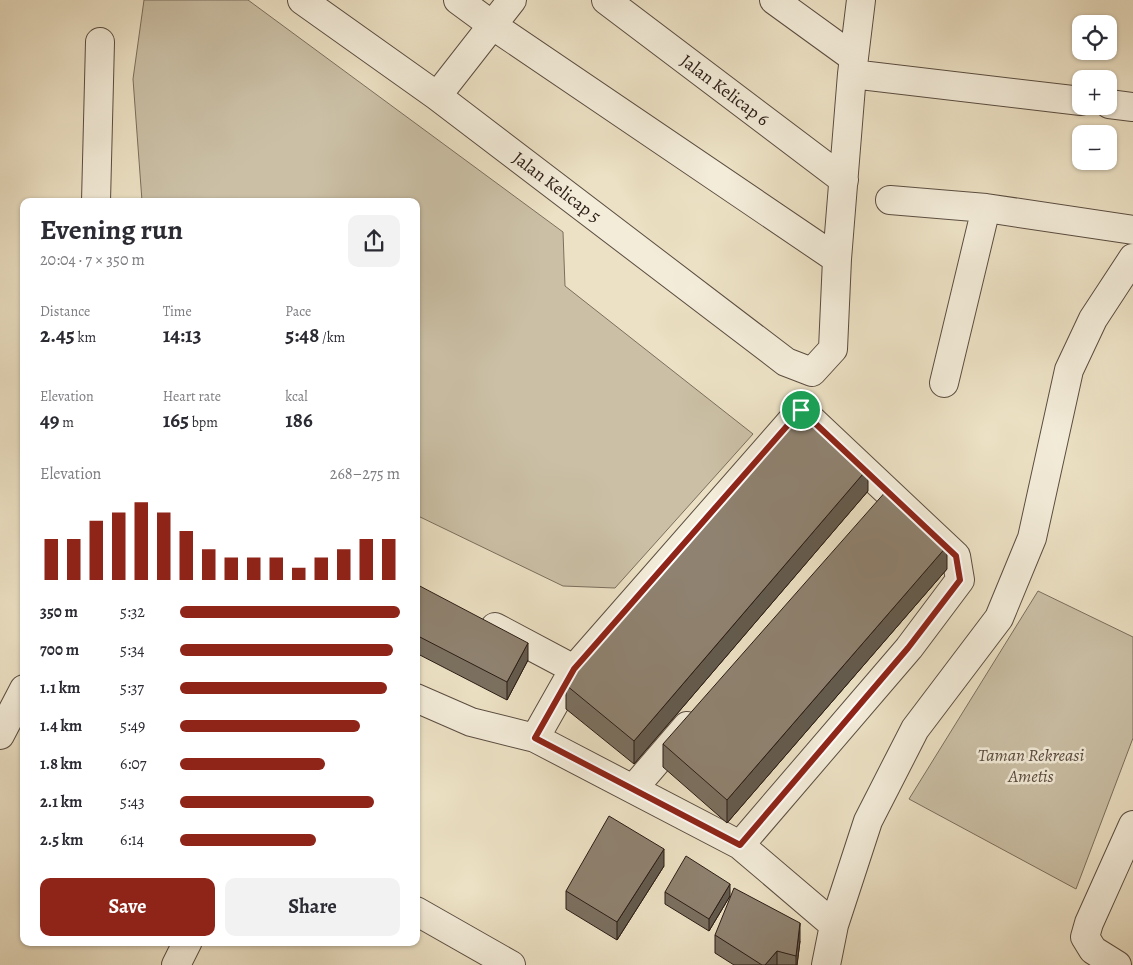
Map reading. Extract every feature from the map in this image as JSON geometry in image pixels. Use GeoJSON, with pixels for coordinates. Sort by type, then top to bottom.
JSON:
{"type":"FeatureCollection","features":[{"type":"Feature","properties":{"kind":"street","name":"Jalan Kelicap 5"},"geometry":{"type":"LineString","coordinates":[[302,0],[437,96],[786,362],[812,372],[833,349],[837,259]]}},
{"type":"Feature","properties":{"kind":"street"},"geometry":{"type":"LineString","coordinates":[[458,0],[837,259],[853,66],[861,0]]}},
{"type":"Feature","properties":{"kind":"street"},"geometry":{"type":"LineString","coordinates":[[437,96],[512,0]]}},
{"type":"Feature","properties":{"kind":"street","name":"Jalan Kelicap 6"},"geometry":{"type":"LineString","coordinates":[[606,0],[844,180]]}},
{"type":"Feature","properties":{"kind":"street"},"geometry":{"type":"LineString","coordinates":[[774,0],[853,66],[1072,100]]}},
{"type":"Feature","properties":{"kind":"street"},"geometry":{"type":"LineString","coordinates":[[96,198],[100,42]]}},
{"type":"Feature","properties":{"kind":"street"},"geometry":{"type":"LineString","coordinates":[[1117,105],[1133,107]]}},
{"type":"Feature","properties":{"kind":"street"},"geometry":{"type":"LineString","coordinates":[[890,200],[986,208],[1133,230]]}},
{"type":"Feature","properties":{"kind":"street"},"geometry":{"type":"LineString","coordinates":[[944,384],[986,208]]}},
{"type":"Feature","properties":{"kind":"street"},"geometry":{"type":"LineString","coordinates":[[826,965],[834,925],[868,821],[915,729],[999,618],[1032,538],[1069,370],[1093,319],[1133,258]]}},
{"type":"Feature","properties":{"kind":"street"},"geometry":{"type":"LineString","coordinates":[[535,738],[574,669],[801,410],[956,556],[960,580],[908,648],[740,845]]}},
{"type":"Feature","properties":{"kind":"street"},"geometry":{"type":"LineString","coordinates":[[868,512],[887,490]]}},
{"type":"Feature","properties":{"kind":"street"},"geometry":{"type":"LineString","coordinates":[[477,618],[574,669]]}},
{"type":"Feature","properties":{"kind":"street"},"geometry":{"type":"LineString","coordinates":[[0,735],[20,697]]}},
{"type":"Feature","properties":{"kind":"street"},"geometry":{"type":"LineString","coordinates":[[420,700],[471,722],[535,738],[740,845],[834,925]]}},
{"type":"Feature","properties":{"kind":"street"},"geometry":{"type":"LineString","coordinates":[[633,789],[703,707]]}},
{"type":"Feature","properties":{"kind":"street"},"geometry":{"type":"LineString","coordinates":[[1118,965],[1093,950],[1086,937],[1089,923],[1133,824]]}},
{"type":"Feature","properties":{"kind":"street"},"geometry":{"type":"LineString","coordinates":[[420,913],[511,965]]}},
{"type":"Feature","properties":{"kind":"street"},"geometry":{"type":"LineString","coordinates":[[176,965],[186,946]]}},
{"type":"Feature","properties":{"kind":"green space"},"geometry":{"type":"Polygon","coordinates":[[[144,0],[248,0],[563,232],[565,286],[753,434],[615,588],[563,586],[420,517],[420,198],[142,198],[133,79],[144,0]]]}},
{"type":"Feature","properties":{"kind":"green space","name":"Taman Rekreasi Ametis"},"geometry":{"type":"Polygon","coordinates":[[[1038,591],[1133,637],[1133,738],[1076,889],[909,799],[1038,591]]]}},
{"type":"Feature","properties":{"kind":"building"},"geometry":{"type":"Polygon","coordinates":[[[804,411],[868,468],[634,741],[566,685],[804,411]]]}},
{"type":"Feature","properties":{"kind":"building"},"geometry":{"type":"Polygon","coordinates":[[[887,490],[947,546],[727,800],[663,744],[887,490]]]}},
{"type":"Feature","properties":{"kind":"building"},"geometry":{"type":"Polygon","coordinates":[[[420,586],[528,643],[507,682],[420,637],[420,586]]]}},
{"type":"Feature","properties":{"kind":"building"},"geometry":{"type":"Polygon","coordinates":[[[609,816],[664,849],[617,922],[566,891],[609,816]]]}},
{"type":"Feature","properties":{"kind":"building"},"geometry":{"type":"Polygon","coordinates":[[[686,856],[730,884],[709,919],[665,892],[686,856]]]}},
{"type":"Feature","properties":{"kind":"building"},"geometry":{"type":"Polygon","coordinates":[[[734,888],[800,923],[796,956],[777,951],[765,965],[762,965],[715,935],[734,888]]]}},
{"type":"Feature","properties":{"kind":"route"},"geometry":{"type":"LineString","coordinates":[[801,410],[956,556],[960,580],[908,648],[740,845],[535,738],[574,669],[801,410]]}}]}
